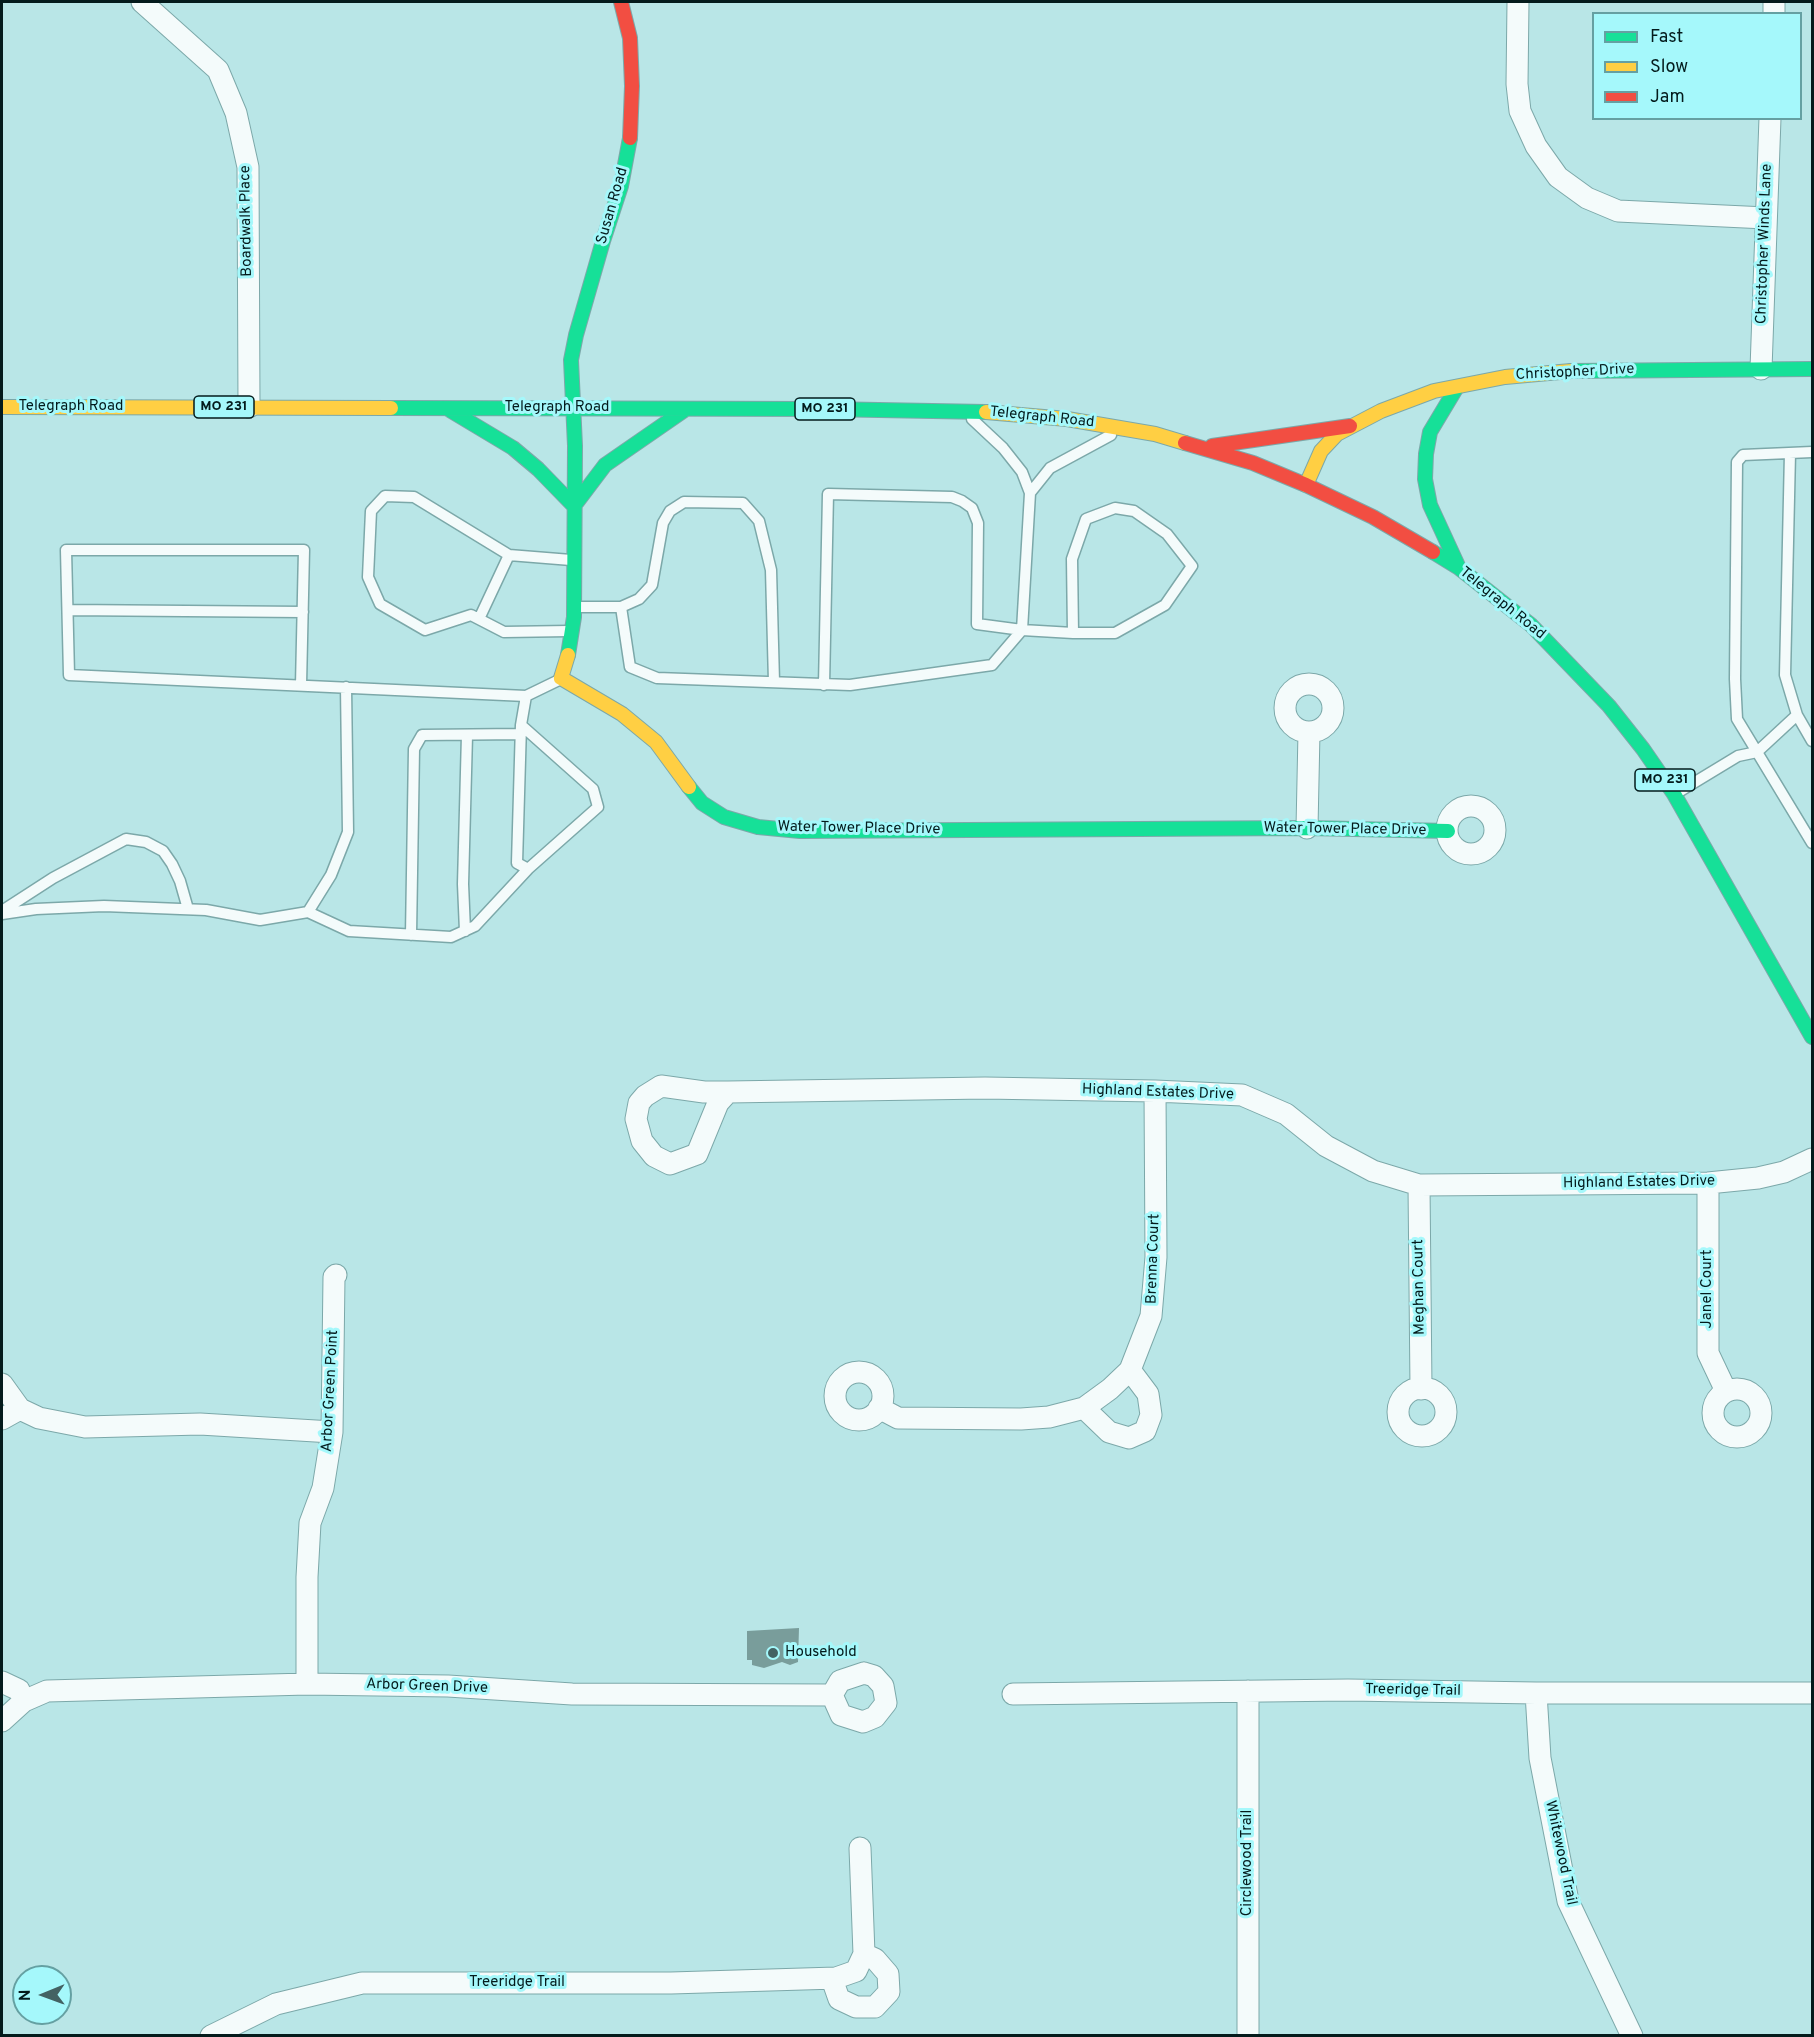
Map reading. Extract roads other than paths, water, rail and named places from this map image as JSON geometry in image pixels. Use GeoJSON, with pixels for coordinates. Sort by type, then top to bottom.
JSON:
{"type":"FeatureCollection","features":[{"type":"Feature","properties":{"kind":"main road","name":"Susan Road"},"geometry":{"type":"LineString","coordinates":[[573,408],[571,360],[576,335],[621,186],[630,135],[632,86],[630,38],[621,2]]}},
{"type":"Feature","properties":{"kind":"main road","name":"Christopher Drive"},"geometry":{"type":"LineString","coordinates":[[1306,485],[1321,451],[1329,440],[1350,426],[1434,391],[1505,377],[1557,371],[1812,369]]}},
{"type":"Feature","properties":{"kind":"main road"},"geometry":{"type":"LineString","coordinates":[[1457,387],[1430,432],[1425,479],[1430,505],[1459,568]]}},
{"type":"Feature","properties":{"kind":"main road","name":"Telegraph Road"},"geometry":{"type":"LineString","coordinates":[[2,407],[573,408],[965,412],[1067,419],[1123,428],[1204,447],[1253,463],[1306,485],[1381,522],[1459,568],[1531,625],[1569,663],[1629,732],[1674,794],[1812,1037]]}},
{"type":"Feature","properties":{"kind":"main road"},"geometry":{"type":"LineString","coordinates":[[447,408],[513,448],[538,469],[574,506]]}},
{"type":"Feature","properties":{"kind":"main road"},"geometry":{"type":"LineString","coordinates":[[561,678],[570,649],[574,607],[573,408]]}},
{"type":"Feature","properties":{"kind":"main road"},"geometry":{"type":"LineString","coordinates":[[574,506],[605,465],[686,409]]}},
{"type":"Feature","properties":{"kind":"main road"},"geometry":{"type":"LineString","coordinates":[[1204,447],[1350,426]]}},
{"type":"Feature","properties":{"kind":"main road","name":"Water Tower Place Drive"},"geometry":{"type":"LineString","coordinates":[[561,678],[622,714],[657,742],[677,773],[702,802],[724,817],[758,827],[800,831],[1307,828],[1448,831]]}},
{"type":"Feature","properties":{"kind":"street","name":"Boardwalk Place"},"geometry":{"type":"LineString","coordinates":[[142,2],[218,69],[236,113],[248,167],[249,407]]}},
{"type":"Feature","properties":{"kind":"street"},"geometry":{"type":"LineString","coordinates":[[1518,2],[1517,84],[1520,111],[1536,146],[1558,177],[1587,198],[1618,211],[1766,218]]}},
{"type":"Feature","properties":{"kind":"street","name":"Christopher Winds Lane"},"geometry":{"type":"LineString","coordinates":[[1761,369],[1770,120]]}},
{"type":"Feature","properties":{"kind":"street"},"geometry":{"type":"LineString","coordinates":[[1307,828],[1309,732]]}},
{"type":"Feature","properties":{"kind":"street","name":"Highland Estates Drive"},"geometry":{"type":"LineString","coordinates":[[728,1092],[718,1103],[697,1154],[670,1164],[654,1156],[642,1141],[636,1119],[639,1103],[645,1096],[661,1086],[704,1092],[984,1088],[1242,1095],[1286,1114],[1326,1146],[1373,1171],[1419,1185],[1708,1183],[1758,1178],[1784,1172],[1812,1159]]}},
{"type":"Feature","properties":{"kind":"street","name":"Brenna Court"},"geometry":{"type":"LineString","coordinates":[[879,1408],[898,1418],[1021,1419],[1049,1417],[1084,1408],[1110,1389],[1130,1370],[1151,1316],[1156,1266],[1155,1091]]}},
{"type":"Feature","properties":{"kind":"street","name":"Janel Court"},"geometry":{"type":"LineString","coordinates":[[1708,1183],[1708,1353],[1726,1391]]}},
{"type":"Feature","properties":{"kind":"street","name":"Meghan Court"},"geometry":{"type":"LineString","coordinates":[[1419,1185],[1421,1389]]}},
{"type":"Feature","properties":{"kind":"street","name":"Arbor Green Point"},"geometry":{"type":"LineString","coordinates":[[307,1684],[307,1577],[310,1523],[323,1488],[332,1432],[336,1275]]}},
{"type":"Feature","properties":{"kind":"street"},"geometry":{"type":"LineString","coordinates":[[1084,1408],[1109,1432],[1129,1438],[1145,1431],[1151,1415],[1148,1394],[1130,1370]]}},
{"type":"Feature","properties":{"kind":"street"},"geometry":{"type":"LineString","coordinates":[[2,1384],[11,1414],[85,1427],[200,1424],[332,1432]]}},
{"type":"Feature","properties":{"kind":"street"},"geometry":{"type":"LineString","coordinates":[[2,1682],[19,1690],[24,1701]]}},
{"type":"Feature","properties":{"kind":"street","name":"Arbor Green Drive"},"geometry":{"type":"LineString","coordinates":[[2,1721],[24,1701],[47,1691],[307,1684],[448,1686],[572,1694],[832,1695]]}},
{"type":"Feature","properties":{"kind":"street","name":"Treeridge Trail"},"geometry":{"type":"LineString","coordinates":[[1013,1694],[1348,1690],[1812,1693]]}},
{"type":"Feature","properties":{"kind":"street","name":"Circlewood Trail"},"geometry":{"type":"LineString","coordinates":[[1248,1691],[1248,2036]]}},
{"type":"Feature","properties":{"kind":"street","name":"Whitewood Trail"},"geometry":{"type":"LineString","coordinates":[[1536,1693],[1540,1758],[1568,1901],[1632,2036]]}},
{"type":"Feature","properties":{"kind":"street"},"geometry":{"type":"LineString","coordinates":[[832,1979],[839,1999],[856,2007],[875,2007],[890,1992],[888,1974],[875,1959],[864,1954],[860,1848]]}},
{"type":"Feature","properties":{"kind":"street","name":"Treeridge Trail"},"geometry":{"type":"LineString","coordinates":[[211,2036],[276,2004],[362,1983],[671,1983],[832,1979],[856,1971],[864,1954]]}},
{"type":"Feature","properties":{"kind":"lane"},"geometry":{"type":"LineString","coordinates":[[621,607],[630,667],[657,678],[850,685],[992,665],[1022,630],[1030,493],[1022,472],[1003,448],[965,412]]}},
{"type":"Feature","properties":{"kind":"lane"},"geometry":{"type":"LineString","coordinates":[[1030,493],[1050,468],[1123,428]]}},
{"type":"Feature","properties":{"kind":"lane"},"geometry":{"type":"LineString","coordinates":[[1812,452],[1743,455],[1737,462],[1735,679],[1737,719],[1812,843]]}},
{"type":"Feature","properties":{"kind":"lane"},"geometry":{"type":"LineString","coordinates":[[1790,453],[1785,675],[1797,715],[1812,741]]}},
{"type":"Feature","properties":{"kind":"lane"},"geometry":{"type":"LineString","coordinates":[[824,685],[828,494],[952,497],[972,508],[978,523],[977,624],[1022,630],[1073,633],[1114,633],[1165,605],[1192,566],[1167,534],[1134,511],[1115,508],[1086,519],[1072,559],[1073,633]]}},
{"type":"Feature","properties":{"kind":"lane"},"geometry":{"type":"LineString","coordinates":[[572,631],[504,632],[471,615],[424,630],[380,604],[368,577],[371,511],[385,496],[414,497],[508,555],[574,561]]}},
{"type":"Feature","properties":{"kind":"lane"},"geometry":{"type":"LineString","coordinates":[[574,607],[621,607],[639,599],[651,585],[663,523],[670,511],[684,502],[743,503],[759,521],[771,570],[774,682]]}},
{"type":"Feature","properties":{"kind":"lane"},"geometry":{"type":"LineString","coordinates":[[301,685],[304,550],[66,550],[69,675],[526,696],[561,678]]}},
{"type":"Feature","properties":{"kind":"lane"},"geometry":{"type":"LineString","coordinates":[[479,619],[508,555]]}},
{"type":"Feature","properties":{"kind":"lane"},"geometry":{"type":"LineString","coordinates":[[68,610],[303,612]]}},
{"type":"Feature","properties":{"kind":"lane"},"geometry":{"type":"LineString","coordinates":[[308,912],[331,874],[348,832],[346,687]]}},
{"type":"Feature","properties":{"kind":"lane"},"geometry":{"type":"LineString","coordinates":[[526,696],[521,729],[517,863],[528,869]]}},
{"type":"Feature","properties":{"kind":"lane"},"geometry":{"type":"LineString","coordinates":[[1674,794],[1738,756],[1757,752],[1797,715]]}},
{"type":"Feature","properties":{"kind":"lane"},"geometry":{"type":"LineString","coordinates":[[2,912],[104,906],[207,910],[260,920],[308,912],[349,931],[411,935],[451,937],[475,926],[528,869],[598,807],[593,789],[521,729],[467,735],[422,735],[414,748],[411,935]]}},
{"type":"Feature","properties":{"kind":"lane"},"geometry":{"type":"LineString","coordinates":[[465,931],[467,735]]}},
{"type":"Feature","properties":{"kind":"lane"},"geometry":{"type":"LineString","coordinates":[[2,912],[53,878],[126,839],[146,842],[163,851],[180,881],[188,909]]}},
{"type":"Feature","properties":{"kind":"place","name":"Household"},"geometry":{"type":"Point","coordinates":[773,1653]}}]}
